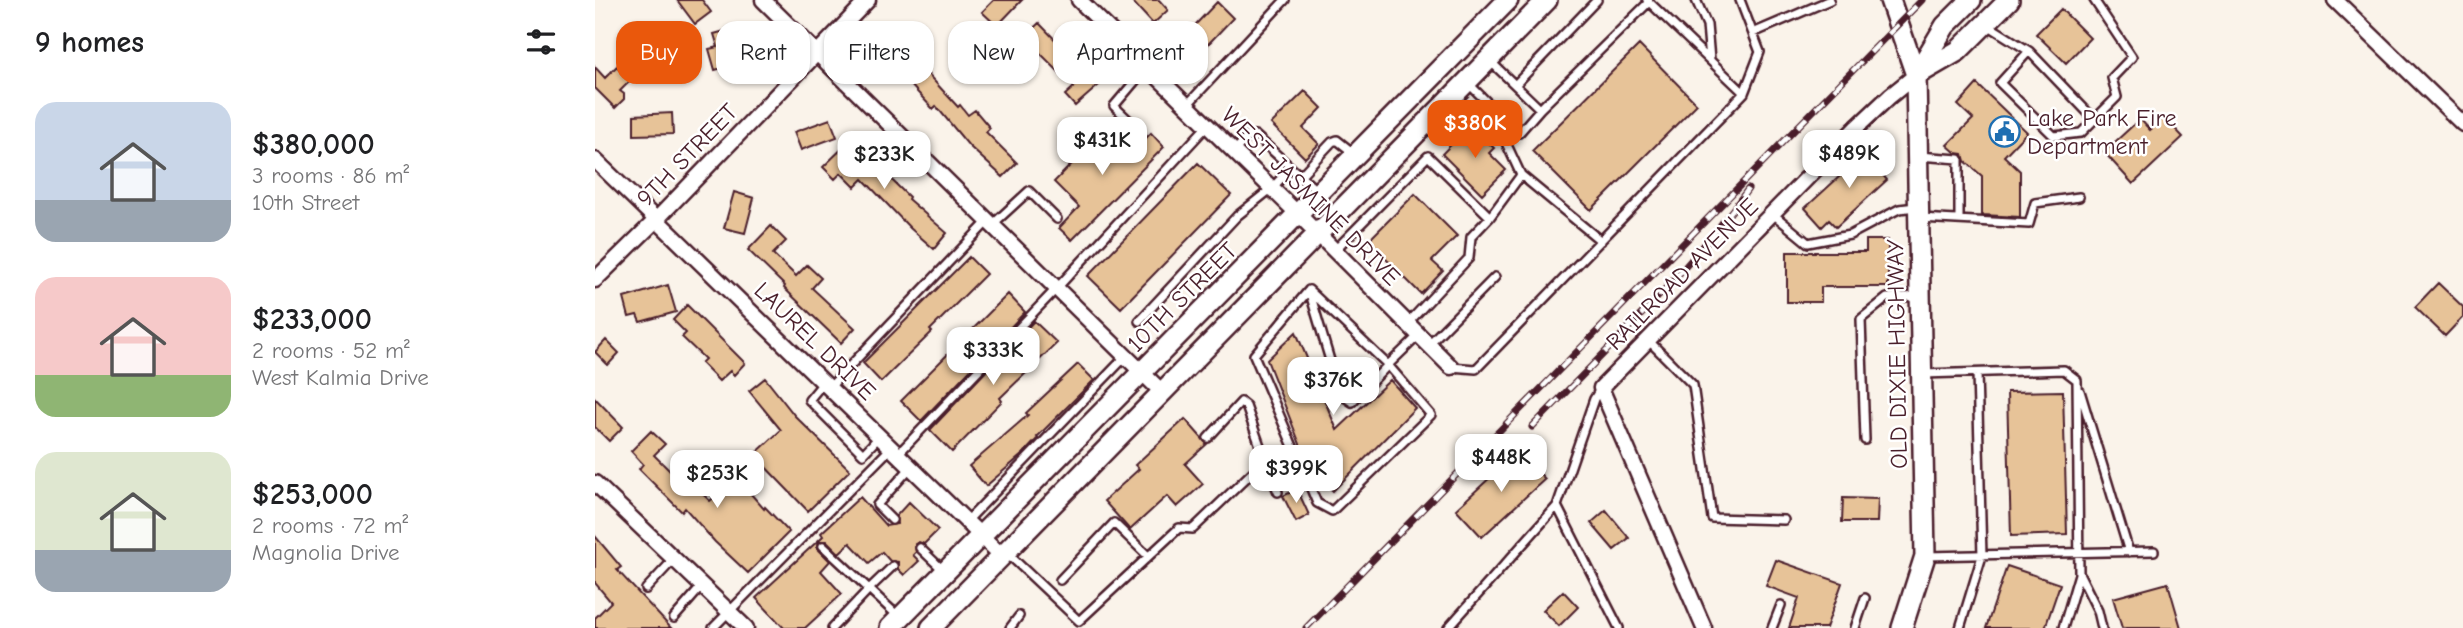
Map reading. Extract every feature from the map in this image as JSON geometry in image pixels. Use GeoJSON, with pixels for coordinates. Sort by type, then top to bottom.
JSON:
{"type":"FeatureCollection","features":[{"type":"Feature","properties":{"kind":"main road","name":"10TH STREET"},"geometry":{"type":"LineString","coordinates":[[895,623],[945,572],[974,528],[1142,371],[1299,215],[1508,0]]}},
{"type":"Feature","properties":{"kind":"main road"},"geometry":{"type":"LineString","coordinates":[[940,623],[1004,554],[1547,0]]}},
{"type":"Feature","properties":{"kind":"main road"},"geometry":{"type":"LineString","coordinates":[[1889,0],[1916,75]]}},
{"type":"Feature","properties":{"kind":"main road"},"geometry":{"type":"LineString","coordinates":[[1916,75],[1945,26],[1971,0]]}},
{"type":"Feature","properties":{"kind":"main road"},"geometry":{"type":"LineString","coordinates":[[1916,75],[1958,51],[2009,0]]}},
{"type":"Feature","properties":{"kind":"main road","name":"OLD DIXIE HIGHWAY"},"geometry":{"type":"LineString","coordinates":[[1902,628],[1925,556],[1916,75]]}},
{"type":"Feature","properties":{"kind":"street"},"geometry":{"type":"LineString","coordinates":[[763,0],[1163,392]]}},
{"type":"Feature","properties":{"kind":"street","name":"9TH STREET"},"geometry":{"type":"LineString","coordinates":[[595,279],[656,220],[868,0]]}},
{"type":"Feature","properties":{"kind":"street","name":"WEST JASMINE DRIVE"},"geometry":{"type":"LineString","coordinates":[[1079,0],[1100,21]]}},
{"type":"Feature","properties":{"kind":"street"},"geometry":{"type":"LineString","coordinates":[[2336,0],[2463,124]]}},
{"type":"Feature","properties":{"kind":"street","name":"RAILROAD AVENUE"},"geometry":{"type":"LineString","coordinates":[[1601,388],[1857,127],[1916,75]]}},
{"type":"Feature","properties":{"kind":"street","name":"WEST JASMINE DRIVE"},"geometry":{"type":"LineString","coordinates":[[1164,84],[1451,367]]}},
{"type":"Feature","properties":{"kind":"street","name":"LAUREL DRIVE"},"geometry":{"type":"LineString","coordinates":[[595,160],[1004,554]]}},
{"type":"Feature","properties":{"kind":"street"},"geometry":{"type":"LineString","coordinates":[[1601,388],[1704,628]]}},
{"type":"Feature","properties":{"kind":"street"},"geometry":{"type":"LineString","coordinates":[[595,483],[746,628]]}},
{"type":"Feature","properties":{"kind":"lane"},"geometry":{"type":"LineString","coordinates":[[1186,105],[1285,0]]}},
{"type":"Feature","properties":{"kind":"lane"},"geometry":{"type":"LineString","coordinates":[[1515,85],[1597,0]]}},
{"type":"Feature","properties":{"kind":"lane"},"geometry":{"type":"LineString","coordinates":[[1696,0],[1707,25],[1710,60]]}},
{"type":"Feature","properties":{"kind":"lane"},"geometry":{"type":"LineString","coordinates":[[1451,367],[1476,369],[1744,93],[1760,52],[1740,0]]}},
{"type":"Feature","properties":{"kind":"lane"},"geometry":{"type":"LineString","coordinates":[[1753,33],[1830,0]]}},
{"type":"Feature","properties":{"kind":"lane"},"geometry":{"type":"LineString","coordinates":[[2029,51],[2000,83],[2053,136],[2081,134],[2117,96],[2112,78],[2132,57],[2094,0]]}},
{"type":"Feature","properties":{"kind":"lane"},"geometry":{"type":"LineString","coordinates":[[1467,82],[1519,133],[1648,1],[1744,93]]}},
{"type":"Feature","properties":{"kind":"lane"},"geometry":{"type":"LineString","coordinates":[[1986,24],[2029,51],[2095,120]]}},
{"type":"Feature","properties":{"kind":"lane"},"geometry":{"type":"LineString","coordinates":[[1489,60],[1540,109]]}},
{"type":"Feature","properties":{"kind":"lane"},"geometry":{"type":"LineString","coordinates":[[1133,84],[1114,106],[1136,127]]}},
{"type":"Feature","properties":{"kind":"lane"},"geometry":{"type":"LineString","coordinates":[[1487,102],[1521,175],[1601,241]]}},
{"type":"Feature","properties":{"kind":"lane"},"geometry":{"type":"LineString","coordinates":[[713,628],[1057,288],[1207,125]]}},
{"type":"Feature","properties":{"kind":"lane"},"geometry":{"type":"LineString","coordinates":[[1234,151],[1250,135],[1255,135],[1319,193]]}},
{"type":"Feature","properties":{"kind":"lane"},"geometry":{"type":"LineString","coordinates":[[1300,176],[1337,140],[1356,155]]}},
{"type":"Feature","properties":{"kind":"lane"},"geometry":{"type":"LineString","coordinates":[[1334,250],[1428,156],[1490,216]]}},
{"type":"Feature","properties":{"kind":"lane"},"geometry":{"type":"LineString","coordinates":[[1918,156],[1959,159],[1959,219]]}},
{"type":"Feature","properties":{"kind":"lane"},"geometry":{"type":"LineString","coordinates":[[1139,321],[1237,216],[1272,188],[1291,168]]}},
{"type":"Feature","properties":{"kind":"lane"},"geometry":{"type":"LineString","coordinates":[[1407,323],[1469,258],[1471,237],[1521,175]]}},
{"type":"Feature","properties":{"kind":"lane"},"geometry":{"type":"LineString","coordinates":[[880,436],[863,454],[809,400],[990,223],[1029,191],[1057,219]]}},
{"type":"Feature","properties":{"kind":"lane"},"geometry":{"type":"LineString","coordinates":[[1773,214],[1808,243],[1850,235],[1899,209],[1959,219],[2029,224],[2035,203],[2080,197]]}},
{"type":"Feature","properties":{"kind":"lane"},"geometry":{"type":"LineString","coordinates":[[1309,290],[1339,394],[1352,402],[1388,365],[1424,340],[1495,277]]}},
{"type":"Feature","properties":{"kind":"lane"},"geometry":{"type":"LineString","coordinates":[[1309,290],[1388,365],[1431,415],[1332,511],[1317,503],[1254,355],[1309,290]]}},
{"type":"Feature","properties":{"kind":"lane"},"geometry":{"type":"LineString","coordinates":[[1865,440],[1861,319],[1888,298],[1920,296]]}},
{"type":"Feature","properties":{"kind":"lane"},"geometry":{"type":"LineString","coordinates":[[1648,340],[1693,385],[1712,518],[1784,520]]}},
{"type":"Feature","properties":{"kind":"lane"},"geometry":{"type":"LineString","coordinates":[[974,528],[1126,356]]}},
{"type":"Feature","properties":{"kind":"lane"},"geometry":{"type":"LineString","coordinates":[[1921,374],[2064,370],[2077,380],[2129,552]]}},
{"type":"Feature","properties":{"kind":"lane"},"geometry":{"type":"LineString","coordinates":[[1960,628],[1982,556],[1976,373]]}},
{"type":"Feature","properties":{"kind":"lane"},"geometry":{"type":"LineString","coordinates":[[2063,628],[2079,574],[2077,380]]}},
{"type":"Feature","properties":{"kind":"lane"},"geometry":{"type":"LineString","coordinates":[[1448,628],[1557,506],[1594,399],[1601,388]]}},
{"type":"Feature","properties":{"kind":"lane"},"geometry":{"type":"LineString","coordinates":[[1208,438],[1241,402],[1246,406],[1278,492]]}},
{"type":"Feature","properties":{"kind":"lane"},"geometry":{"type":"LineString","coordinates":[[1079,621],[1179,528],[1193,530],[1265,460]]}},
{"type":"Feature","properties":{"kind":"lane"},"geometry":{"type":"LineString","coordinates":[[892,520],[877,505],[911,467]]}},
{"type":"Feature","properties":{"kind":"lane"},"geometry":{"type":"LineString","coordinates":[[1557,506],[1619,628]]}},
{"type":"Feature","properties":{"kind":"lane"},"geometry":{"type":"LineString","coordinates":[[1060,580],[1114,523],[1148,556]]}},
{"type":"Feature","properties":{"kind":"lane"},"geometry":{"type":"LineString","coordinates":[[823,546],[869,590],[895,623]]}},
{"type":"Feature","properties":{"kind":"lane"},"geometry":{"type":"LineString","coordinates":[[920,548],[945,572]]}},
{"type":"Feature","properties":{"kind":"lane"},"geometry":{"type":"LineString","coordinates":[[1925,556],[2154,551]]}},
{"type":"Feature","properties":{"kind":"lane"},"geometry":{"type":"LineString","coordinates":[[1004,554],[1084,628]]}},
{"type":"Feature","properties":{"kind":"lane"},"geometry":{"type":"LineString","coordinates":[[646,589],[674,559]]}},
{"type":"Feature","properties":{"kind":"lane"},"geometry":{"type":"LineString","coordinates":[[832,628],[893,566]]}},
{"type":"Feature","properties":{"kind":"lane"},"geometry":{"type":"LineString","coordinates":[[2079,574],[2098,611],[2102,628]]}},
{"type":"Feature","properties":{"kind":"lane"},"geometry":{"type":"LineString","coordinates":[[674,618],[702,586]]}},
{"type":"Feature","properties":{"kind":"lane"},"geometry":{"type":"LineString","coordinates":[[1855,628],[1865,598]]}},
{"type":"Feature","properties":{"kind":"lane"},"geometry":{"type":"LineString","coordinates":[[1772,628],[1781,605]]}},
{"type":"Feature","properties":{"kind":"lane"},"geometry":{"type":"LineString","coordinates":[[1010,628],[1019,616]]}},
{"type":"Feature","properties":{"kind":"building"},"geometry":{"type":"Polygon","coordinates":[[[677,0],[702,0],[711,12],[699,21],[693,21],[677,0]]]}},
{"type":"Feature","properties":{"kind":"building"},"geometry":{"type":"Polygon","coordinates":[[[994,0],[1022,0],[1002,21],[992,21],[982,12],[994,0]]]}},
{"type":"Feature","properties":{"kind":"building"},"geometry":{"type":"Polygon","coordinates":[[[1131,0],[1159,0],[1168,10],[1156,21],[1150,21],[1131,0]]]}},
{"type":"Feature","properties":{"kind":"building"},"geometry":{"type":"Polygon","coordinates":[[[1217,2],[1233,18],[1208,44],[1208,21],[1199,21],[1217,2]]]}},
{"type":"Feature","properties":{"kind":"building"},"geometry":{"type":"Polygon","coordinates":[[[2061,9],[2090,38],[2066,63],[2036,34],[2061,9]]]}},
{"type":"Feature","properties":{"kind":"building"},"geometry":{"type":"Polygon","coordinates":[[[1039,23],[1053,37],[1053,66],[1039,52],[1039,23]]]}},
{"type":"Feature","properties":{"kind":"building"},"geometry":{"type":"Polygon","coordinates":[[[1639,45],[1697,104],[1591,210],[1532,151],[1639,45]]]}},
{"type":"Feature","properties":{"kind":"building"},"geometry":{"type":"Polygon","coordinates":[[[716,47],[716,70],[715,70],[709,49],[716,47]]]}},
{"type":"Feature","properties":{"kind":"building"},"geometry":{"type":"Polygon","coordinates":[[[595,67],[605,78],[616,67],[616,84],[627,84],[620,91],[624,94],[624,99],[615,108],[595,88],[595,67]]]}},
{"type":"Feature","properties":{"kind":"building"},"geometry":{"type":"Polygon","coordinates":[[[934,81],[968,115],[975,110],[990,128],[986,132],[1017,163],[1003,177],[969,146],[936,106],[933,109],[910,84],[934,84],[934,81]]]}},
{"type":"Feature","properties":{"kind":"building"},"geometry":{"type":"Polygon","coordinates":[[[1071,84],[1099,85],[1075,106],[1065,95],[1074,87],[1071,84]]]}},
{"type":"Feature","properties":{"kind":"building"},"geometry":{"type":"Polygon","coordinates":[[[1977,84],[2027,132],[2004,156],[2020,171],[2020,217],[1982,215],[1982,176],[1965,161],[1963,154],[1956,153],[1947,145],[1973,119],[1958,105],[1977,84]]]}},
{"type":"Feature","properties":{"kind":"building"},"geometry":{"type":"Polygon","coordinates":[[[1305,91],[1322,108],[1303,128],[1319,144],[1305,158],[1271,124],[1305,91]]]}},
{"type":"Feature","properties":{"kind":"building"},"geometry":{"type":"Polygon","coordinates":[[[672,113],[673,134],[634,135],[634,115],[672,113]]]}},
{"type":"Feature","properties":{"kind":"building"},"geometry":{"type":"Polygon","coordinates":[[[2164,117],[2183,137],[2133,184],[2104,152],[2140,119],[2150,130],[2164,117]]]}},
{"type":"Feature","properties":{"kind":"building"},"geometry":{"type":"Polygon","coordinates":[[[830,119],[837,137],[801,150],[794,132],[830,119]]]}},
{"type":"Feature","properties":{"kind":"building"},"geometry":{"type":"Polygon","coordinates":[[[1470,125],[1494,148],[1489,153],[1506,170],[1482,194],[1442,154],[1470,125]]]}},
{"type":"Feature","properties":{"kind":"building"},"geometry":{"type":"Polygon","coordinates":[[[1105,130],[1130,154],[1151,133],[1164,147],[1072,240],[1059,228],[1079,207],[1054,182],[1105,130]]]}},
{"type":"Feature","properties":{"kind":"building"},"geometry":{"type":"Polygon","coordinates":[[[851,140],[909,197],[908,199],[947,233],[934,249],[863,179],[855,187],[841,173],[835,179],[823,167],[851,140]]]}},
{"type":"Feature","properties":{"kind":"building"},"geometry":{"type":"Polygon","coordinates":[[[1873,146],[1886,160],[1877,168],[1887,180],[1836,227],[1829,220],[1822,227],[1805,208],[1873,146]]]}},
{"type":"Feature","properties":{"kind":"building"},"geometry":{"type":"Polygon","coordinates":[[[1198,163],[1231,195],[1121,308],[1088,276],[1198,163]]]}},
{"type":"Feature","properties":{"kind":"building"},"geometry":{"type":"Polygon","coordinates":[[[734,192],[754,198],[745,233],[724,228],[734,192]]]}},
{"type":"Feature","properties":{"kind":"building"},"geometry":{"type":"Polygon","coordinates":[[[1415,194],[1457,236],[1432,261],[1443,271],[1421,294],[1368,241],[1415,194]]]}},
{"type":"Feature","properties":{"kind":"building"},"geometry":{"type":"Polygon","coordinates":[[[771,226],[786,241],[773,254],[796,276],[807,265],[821,278],[812,288],[855,328],[841,343],[748,250],[771,226]]]}},
{"type":"Feature","properties":{"kind":"building"},"geometry":{"type":"Polygon","coordinates":[[[1866,240],[1888,240],[1888,287],[1821,287],[1821,302],[1787,302],[1787,252],[1866,252],[1866,240]]]}},
{"type":"Feature","properties":{"kind":"building"},"geometry":{"type":"Polygon","coordinates":[[[969,257],[986,274],[881,382],[863,363],[969,257]]]}},
{"type":"Feature","properties":{"kind":"building"},"geometry":{"type":"Polygon","coordinates":[[[2438,283],[2463,307],[2463,317],[2445,336],[2415,307],[2438,283]]]}},
{"type":"Feature","properties":{"kind":"building"},"geometry":{"type":"Polygon","coordinates":[[[668,285],[676,312],[640,322],[637,315],[629,317],[624,298],[668,285]]]}},
{"type":"Feature","properties":{"kind":"building"},"geometry":{"type":"Polygon","coordinates":[[[1008,294],[1025,312],[921,421],[901,401],[1008,294]]]}},
{"type":"Feature","properties":{"kind":"building"},"geometry":{"type":"Polygon","coordinates":[[[687,305],[745,363],[734,375],[730,371],[719,381],[701,363],[705,359],[682,337],[686,333],[673,320],[687,305]]]}},
{"type":"Feature","properties":{"kind":"building"},"geometry":{"type":"Polygon","coordinates":[[[1034,321],[1057,343],[1000,398],[1002,401],[952,452],[930,430],[1034,321]]]}},
{"type":"Feature","properties":{"kind":"building"},"geometry":{"type":"Polygon","coordinates":[[[1296,332],[1337,430],[1390,380],[1415,408],[1333,491],[1309,467],[1267,360],[1296,332]]]}},
{"type":"Feature","properties":{"kind":"building"},"geometry":{"type":"Polygon","coordinates":[[[606,340],[619,353],[608,365],[595,352],[606,340]]]}},
{"type":"Feature","properties":{"kind":"building"},"geometry":{"type":"Polygon","coordinates":[[[1078,364],[1094,380],[1023,454],[986,486],[969,466],[1028,415],[1026,413],[1078,364]]]}},
{"type":"Feature","properties":{"kind":"building"},"geometry":{"type":"Polygon","coordinates":[[[765,378],[795,416],[850,470],[808,511],[754,455],[781,430],[749,391],[765,378]]]}},
{"type":"Feature","properties":{"kind":"building"},"geometry":{"type":"Polygon","coordinates":[[[2063,391],[2067,534],[2011,536],[2007,392],[2063,391]]]}},
{"type":"Feature","properties":{"kind":"building"},"geometry":{"type":"Polygon","coordinates":[[[595,398],[623,427],[609,441],[595,427],[595,398]]]}},
{"type":"Feature","properties":{"kind":"building"},"geometry":{"type":"Polygon","coordinates":[[[1185,419],[1207,444],[1185,464],[1203,484],[1177,507],[1167,496],[1130,530],[1104,501],[1139,469],[1135,465],[1185,419]]]}},
{"type":"Feature","properties":{"kind":"building"},"geometry":{"type":"Polygon","coordinates":[[[651,431],[665,444],[654,455],[683,484],[687,479],[710,501],[737,478],[789,532],[748,573],[715,542],[685,508],[682,512],[639,469],[643,464],[631,451],[651,431]]]}},
{"type":"Feature","properties":{"kind":"building"},"geometry":{"type":"Polygon","coordinates":[[[1519,451],[1545,479],[1482,537],[1456,509],[1519,451]]]}},
{"type":"Feature","properties":{"kind":"building"},"geometry":{"type":"Polygon","coordinates":[[[1297,489],[1309,515],[1296,522],[1283,496],[1297,489]]]}},
{"type":"Feature","properties":{"kind":"building"},"geometry":{"type":"Polygon","coordinates":[[[860,497],[886,526],[897,524],[896,516],[909,502],[938,530],[924,544],[915,544],[916,552],[913,555],[919,561],[904,575],[898,569],[898,562],[890,561],[882,552],[869,563],[850,543],[839,553],[827,541],[819,541],[817,548],[830,561],[821,571],[842,594],[805,628],[784,628],[756,598],[823,536],[821,533],[860,497]]]}},
{"type":"Feature","properties":{"kind":"building"},"geometry":{"type":"Polygon","coordinates":[[[1843,498],[1878,499],[1877,522],[1842,522],[1843,498]]]}},
{"type":"Feature","properties":{"kind":"building"},"geometry":{"type":"Polygon","coordinates":[[[1606,510],[1629,538],[1614,550],[1591,523],[1606,510]]]}},
{"type":"Feature","properties":{"kind":"building"},"geometry":{"type":"Polygon","coordinates":[[[595,536],[621,567],[617,570],[671,628],[595,628],[595,618],[611,602],[595,583],[595,536]]]}},
{"type":"Feature","properties":{"kind":"building"},"geometry":{"type":"Polygon","coordinates":[[[1776,560],[1842,583],[1826,628],[1789,628],[1799,598],[1766,586],[1776,560]]]}},
{"type":"Feature","properties":{"kind":"building"},"geometry":{"type":"Polygon","coordinates":[[[2007,566],[2060,584],[2045,628],[1986,628],[2007,566]]]}},
{"type":"Feature","properties":{"kind":"building"},"geometry":{"type":"Polygon","coordinates":[[[2168,583],[2181,628],[2122,628],[2113,598],[2168,583]]]}},
{"type":"Feature","properties":{"kind":"building"},"geometry":{"type":"Polygon","coordinates":[[[1563,591],[1578,607],[1559,626],[1543,610],[1563,591]]]}},
{"type":"Feature","properties":{"kind":"railway"},"geometry":{"type":"LineString","coordinates":[[1306,628],[1922,0]]}},
{"type":"Feature","properties":{"kind":"railway"},"geometry":{"type":"LineString","coordinates":[[1532,427],[1671,282],[1748,189]]}},
{"type":"Feature","properties":{"kind":"place","name":"Lake Park Fire Department"},"geometry":{"type":"Point","coordinates":[2004,132]}}]}
